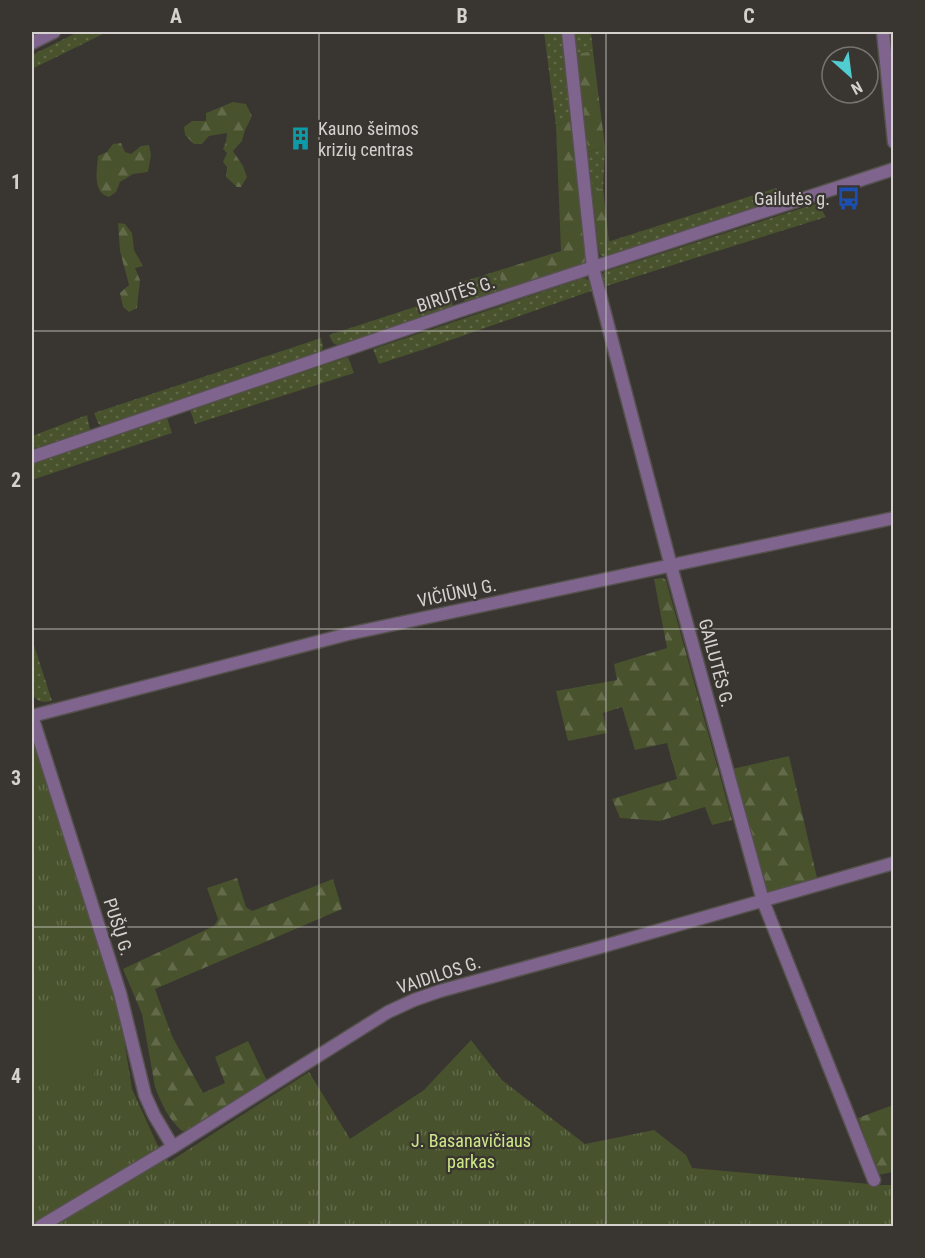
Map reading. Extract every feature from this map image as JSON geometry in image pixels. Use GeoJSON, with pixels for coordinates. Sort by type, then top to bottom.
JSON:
{"type":"FeatureCollection","features":[{"type":"Feature","properties":{"kind":"street"},"geometry":{"type":"LineString","coordinates":[[32,43],[54,32]]}},
{"type":"Feature","properties":{"kind":"street","name":"GAILUTĖS G."},"geometry":{"type":"LineString","coordinates":[[568,32],[593,268],[670,566],[763,901],[874,1180]]}},
{"type":"Feature","properties":{"kind":"street"},"geometry":{"type":"LineString","coordinates":[[883,32],[894,142]]}},
{"type":"Feature","properties":{"kind":"street","name":"BIRUTĖS G."},"geometry":{"type":"LineString","coordinates":[[32,457],[459,311],[894,169]]}},
{"type":"Feature","properties":{"kind":"street","name":"VIČIŪNŲ G."},"geometry":{"type":"LineString","coordinates":[[32,716],[348,634],[894,518]]}},
{"type":"Feature","properties":{"kind":"street","name":"PUŠŲ G."},"geometry":{"type":"LineString","coordinates":[[32,716],[120,993],[146,1095],[154,1115],[173,1147]]}},
{"type":"Feature","properties":{"kind":"street","name":"VAIDILOS G."},"geometry":{"type":"LineString","coordinates":[[41,1227],[388,1012],[414,1000],[894,863]]}},
{"type":"Feature","properties":{"kind":"green space"},"geometry":{"type":"Polygon","coordinates":[[[78,32],[107,32],[32,69],[32,55],[78,32]]]}},
{"type":"Feature","properties":{"kind":"green space"},"geometry":{"type":"Polygon","coordinates":[[[544,32],[561,32],[571,119],[556,126],[544,32]]]}},
{"type":"Feature","properties":{"kind":"green space"},"geometry":{"type":"Polygon","coordinates":[[[575,32],[591,32],[593,51],[577,54],[575,32]]]}},
{"type":"Feature","properties":{"kind":"green space"},"geometry":{"type":"Polygon","coordinates":[[[593,51],[605,147],[588,152],[577,54],[593,51]]]}},
{"type":"Feature","properties":{"kind":"green space"},"geometry":{"type":"Polygon","coordinates":[[[233,102],[246,104],[252,116],[242,141],[233,151],[247,177],[241,187],[237,187],[226,177],[227,167],[223,162],[227,153],[223,149],[227,133],[209,136],[202,144],[194,144],[185,135],[184,127],[192,121],[206,121],[206,113],[233,102]]]}},
{"type":"Feature","properties":{"kind":"green space"},"geometry":{"type":"Polygon","coordinates":[[[571,119],[587,260],[585,264],[501,292],[500,270],[561,251],[556,126],[571,119]]]}},
{"type":"Feature","properties":{"kind":"green space"},"geometry":{"type":"Polygon","coordinates":[[[121,143],[125,152],[131,154],[141,146],[149,145],[151,155],[148,172],[133,174],[120,182],[116,192],[109,197],[100,191],[98,186],[98,156],[107,152],[113,144],[121,143]]]}},
{"type":"Feature","properties":{"kind":"green space"},"geometry":{"type":"Polygon","coordinates":[[[605,147],[603,189],[592,189],[588,152],[605,147]]]}},
{"type":"Feature","properties":{"kind":"green space"},"geometry":{"type":"Polygon","coordinates":[[[776,188],[781,198],[604,257],[600,255],[598,245],[776,188]]]}},
{"type":"Feature","properties":{"kind":"green space"},"geometry":{"type":"Polygon","coordinates":[[[592,189],[603,189],[609,242],[598,245],[592,189]]]}},
{"type":"Feature","properties":{"kind":"green space"},"geometry":{"type":"Polygon","coordinates":[[[815,204],[826,217],[603,287],[600,277],[604,272],[815,204]]]}},
{"type":"Feature","properties":{"kind":"green space"},"geometry":{"type":"Polygon","coordinates":[[[118,223],[125,224],[132,233],[134,250],[143,266],[135,268],[140,280],[137,308],[129,312],[123,307],[120,293],[129,285],[120,251],[118,223]]]}},
{"type":"Feature","properties":{"kind":"green space"},"geometry":{"type":"Polygon","coordinates":[[[500,270],[501,292],[466,303],[460,295],[459,283],[500,270]]]}},
{"type":"Feature","properties":{"kind":"green space"},"geometry":{"type":"Polygon","coordinates":[[[584,278],[591,281],[594,290],[425,349],[379,364],[373,349],[584,278]]]}},
{"type":"Feature","properties":{"kind":"green space"},"geometry":{"type":"Polygon","coordinates":[[[451,295],[453,308],[339,346],[333,343],[329,335],[451,295]]]}},
{"type":"Feature","properties":{"kind":"green space"},"geometry":{"type":"Polygon","coordinates":[[[321,338],[323,347],[321,352],[101,426],[94,413],[321,338]]]}},
{"type":"Feature","properties":{"kind":"green space"},"geometry":{"type":"Polygon","coordinates":[[[348,357],[354,373],[195,424],[190,410],[348,357]]]}},
{"type":"Feature","properties":{"kind":"green space"},"geometry":{"type":"Polygon","coordinates":[[[87,415],[90,430],[32,449],[32,436],[87,415]]]}},
{"type":"Feature","properties":{"kind":"green space"},"geometry":{"type":"Polygon","coordinates":[[[167,418],[172,433],[32,480],[32,463],[167,418]]]}},
{"type":"Feature","properties":{"kind":"green space"},"geometry":{"type":"Polygon","coordinates":[[[654,579],[666,580],[732,820],[712,825],[705,807],[660,821],[620,818],[612,799],[677,779],[667,743],[635,750],[622,707],[603,713],[607,733],[568,741],[556,691],[617,680],[614,664],[667,648],[654,579]]]}},
{"type":"Feature","properties":{"kind":"green space"},"geometry":{"type":"Polygon","coordinates":[[[32,639],[52,701],[39,701],[32,692],[32,639]]]}},
{"type":"Feature","properties":{"kind":"green space","name":"J. Basanavičiaus parkas"},"geometry":{"type":"Polygon","coordinates":[[[32,735],[117,996],[132,1089],[157,1144],[169,1162],[309,1072],[350,1139],[424,1090],[471,1040],[502,1080],[585,1144],[654,1130],[686,1155],[692,1168],[893,1185],[893,1226],[32,1226],[32,735]]]}},
{"type":"Feature","properties":{"kind":"green space"},"geometry":{"type":"Polygon","coordinates":[[[789,756],[817,878],[766,893],[732,769],[789,756]]]}},
{"type":"Feature","properties":{"kind":"green space"},"geometry":{"type":"Polygon","coordinates":[[[237,878],[246,907],[252,911],[333,879],[342,909],[155,989],[172,1036],[203,1093],[225,1083],[215,1057],[248,1041],[267,1081],[190,1130],[182,1131],[166,1111],[155,1087],[142,1014],[123,969],[214,926],[218,919],[207,888],[237,878]]]}},
{"type":"Feature","properties":{"kind":"green space"},"geometry":{"type":"Polygon","coordinates":[[[82,1002],[95,1079],[32,1079],[39,1007],[82,1002]]]}},
{"type":"Feature","properties":{"kind":"green space"},"geometry":{"type":"Polygon","coordinates":[[[893,1105],[893,1172],[878,1175],[858,1118],[893,1105]]]}},
{"type":"Feature","properties":{"kind":"place","name":"Kauno šeimos krizių centras"},"geometry":{"type":"Point","coordinates":[300,139]}},
{"type":"Feature","properties":{"kind":"place","name":"Gailutės g."},"geometry":{"type":"Point","coordinates":[848,199]}}]}
